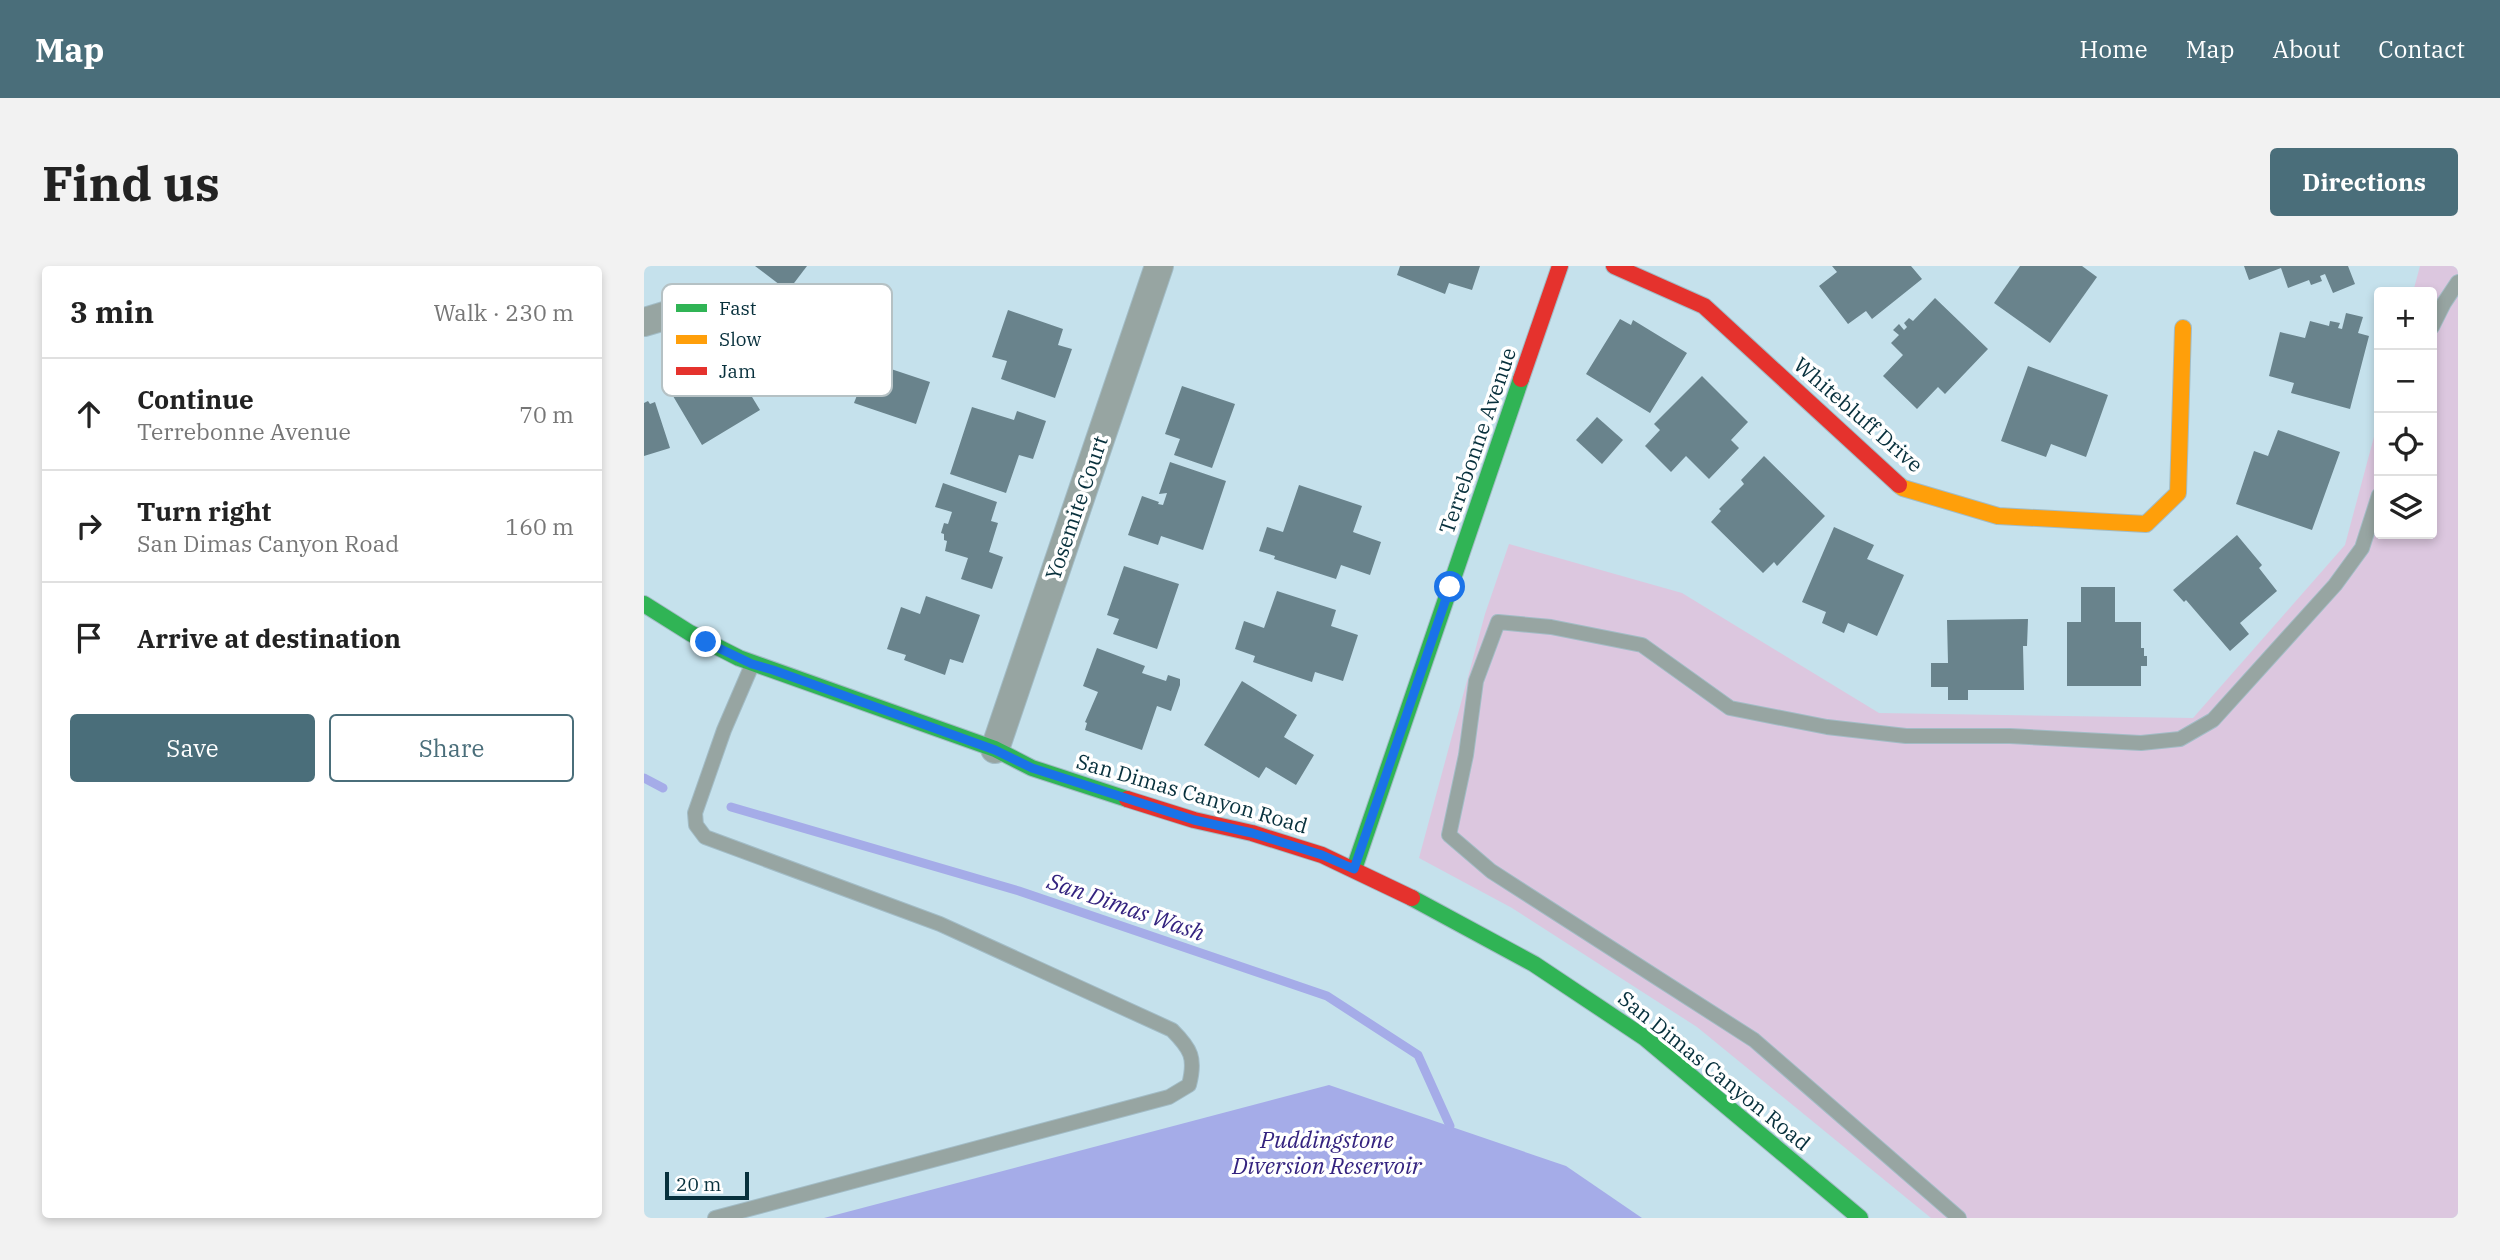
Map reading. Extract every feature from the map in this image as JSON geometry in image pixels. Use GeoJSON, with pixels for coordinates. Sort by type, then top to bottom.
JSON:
{"type":"FeatureCollection","features":[{"type":"Feature","properties":{"kind":"street","name":"Yosemite Court"},"geometry":{"type":"LineString","coordinates":[[995,750],[1158,266]]}},
{"type":"Feature","properties":{"kind":"street","name":"Terrebonne Avenue"},"geometry":{"type":"LineString","coordinates":[[1354,869],[1560,266]]}},
{"type":"Feature","properties":{"kind":"street","name":"Whitebluff Drive"},"geometry":{"type":"LineString","coordinates":[[1614,266],[1704,306],[1903,488],[1998,516],[2146,524],[2178,493],[2183,328]]}},
{"type":"Feature","properties":{"kind":"street","name":"San Dimas Canyon Road"},"geometry":{"type":"LineString","coordinates":[[644,604],[706,642],[752,664],[995,750],[1032,768],[1194,820],[1252,833],[1322,855],[1385,883],[1534,964],[1645,1038],[1860,1218]]}},
{"type":"Feature","properties":{"kind":"lane"},"geometry":{"type":"LineString","coordinates":[[2437,317],[2458,282]]}},
{"type":"Feature","properties":{"kind":"lane"},"geometry":{"type":"LineString","coordinates":[[1959,1218],[1754,1041],[1492,871],[1449,835],[1466,755],[1476,681],[1498,622],[1551,627],[1642,645],[1730,708],[1827,727],[1906,737],[2010,736],[2141,743],[2180,739],[2213,720],[2335,585],[2362,548],[2374,511]]}},
{"type":"Feature","properties":{"kind":"lane"},"geometry":{"type":"LineString","coordinates":[[715,1218],[1169,1097],[1189,1085],[1194,1066],[1187,1045],[1172,1030],[940,924],[705,837],[696,825],[695,813],[724,730],[752,664]]}},
{"type":"Feature","properties":{"kind":"shaded area"},"geometry":{"type":"Polygon","coordinates":[[[2420,266],[2458,266],[2458,1218],[1931,1218],[1697,1027],[1512,908],[1419,858],[1485,614],[1509,544],[1682,593],[1879,713],[2193,718],[2345,545],[2374,437],[2374,539],[2437,539],[2437,287],[2414,287],[2420,266]]]}},
{"type":"Feature","properties":{"kind":"water","name":"Puddingstone Diversion Reservoir"},"geometry":{"type":"Polygon","coordinates":[[[1329,1085],[1566,1166],[1642,1218],[824,1218],[1329,1085]]]}},
{"type":"Feature","properties":{"kind":"building"},"geometry":{"type":"Polygon","coordinates":[[[755,266],[807,266],[793,284],[779,284],[755,266]]]}},
{"type":"Feature","properties":{"kind":"building"},"geometry":{"type":"Polygon","coordinates":[[[1400,266],[1480,266],[1472,290],[1449,283],[1445,294],[1397,275],[1400,266]]]}},
{"type":"Feature","properties":{"kind":"building"},"geometry":{"type":"Polygon","coordinates":[[[1832,266],[1911,266],[1922,279],[1872,319],[1866,311],[1848,324],[1819,286],[1837,272],[1832,266]]]}},
{"type":"Feature","properties":{"kind":"building"},"geometry":{"type":"Polygon","coordinates":[[[2020,266],[2082,266],[2097,277],[2050,343],[1994,303],[2020,266]]]}},
{"type":"Feature","properties":{"kind":"building"},"geometry":{"type":"Polygon","coordinates":[[[2244,266],[2348,266],[2355,284],[2333,293],[2325,274],[2320,276],[2322,281],[2311,285],[2309,280],[2288,288],[2281,268],[2249,280],[2244,266]]]}},
{"type":"Feature","properties":{"kind":"building"},"geometry":{"type":"Polygon","coordinates":[[[1935,298],[1988,349],[1945,394],[1938,387],[1917,409],[1883,376],[1903,355],[1891,343],[1899,335],[1893,330],[1899,324],[1904,330],[1907,327],[1904,323],[1909,318],[1913,321],[1935,298]]]}},
{"type":"Feature","properties":{"kind":"building"},"geometry":{"type":"Polygon","coordinates":[[[1008,310],[1063,329],[1058,345],[1072,349],[1055,398],[1001,379],[1007,361],[992,357],[1008,310]]]}},
{"type":"Feature","properties":{"kind":"building"},"geometry":{"type":"Polygon","coordinates":[[[2346,313],[2363,317],[2358,333],[2369,336],[2350,409],[2291,393],[2294,383],[2269,376],[2280,332],[2305,338],[2310,321],[2329,326],[2330,321],[2340,323],[2338,328],[2342,329],[2346,313]]]}},
{"type":"Feature","properties":{"kind":"building"},"geometry":{"type":"Polygon","coordinates":[[[1620,319],[1631,325],[1633,320],[1687,353],[1650,413],[1586,374],[1620,319]]]}},
{"type":"Feature","properties":{"kind":"building"},"geometry":{"type":"Polygon","coordinates":[[[2028,366],[2108,395],[2086,457],[2051,444],[2046,457],[2001,441],[2028,366]]]}},
{"type":"Feature","properties":{"kind":"building"},"geometry":{"type":"Polygon","coordinates":[[[892,369],[930,382],[916,424],[854,403],[857,396],[892,396],[892,369]]]}},
{"type":"Feature","properties":{"kind":"building"},"geometry":{"type":"Polygon","coordinates":[[[1702,376],[1748,422],[1731,440],[1739,448],[1709,479],[1686,456],[1671,472],[1645,446],[1660,430],[1654,424],[1702,376]]]}},
{"type":"Feature","properties":{"kind":"building"},"geometry":{"type":"Polygon","coordinates":[[[1182,386],[1235,404],[1212,468],[1174,455],[1180,439],[1165,434],[1182,386]]]}},
{"type":"Feature","properties":{"kind":"building"},"geometry":{"type":"Polygon","coordinates":[[[673,396],[751,396],[760,410],[702,445],[673,396]]]}},
{"type":"Feature","properties":{"kind":"building"},"geometry":{"type":"Polygon","coordinates":[[[648,401],[650,404],[655,402],[670,448],[644,456],[644,403],[648,401]]]}},
{"type":"Feature","properties":{"kind":"building"},"geometry":{"type":"Polygon","coordinates":[[[972,407],[1014,420],[1017,411],[1046,421],[1033,459],[1019,455],[1006,493],[950,474],[972,407]]]}},
{"type":"Feature","properties":{"kind":"building"},"geometry":{"type":"Polygon","coordinates":[[[1597,417],[1623,440],[1602,464],[1576,440],[1597,417]]]}},
{"type":"Feature","properties":{"kind":"building"},"geometry":{"type":"Polygon","coordinates":[[[2278,430],[2340,452],[2312,530],[2236,504],[2254,451],[2268,456],[2278,430]]]}},
{"type":"Feature","properties":{"kind":"building"},"geometry":{"type":"Polygon","coordinates":[[[1764,456],[1825,516],[1777,566],[1774,562],[1763,573],[1711,522],[1721,511],[1719,509],[1744,484],[1741,480],[1764,456]]]}},
{"type":"Feature","properties":{"kind":"building"},"geometry":{"type":"Polygon","coordinates":[[[1170,462],[1226,481],[1203,550],[1161,536],[1158,545],[1128,535],[1142,496],[1163,505],[1167,493],[1159,494],[1170,462]]]}},
{"type":"Feature","properties":{"kind":"building"},"geometry":{"type":"Polygon","coordinates":[[[943,483],[997,502],[991,521],[998,523],[989,552],[1003,557],[992,589],[961,579],[968,558],[945,551],[947,541],[941,533],[952,512],[935,507],[943,483]]]}},
{"type":"Feature","properties":{"kind":"building"},"geometry":{"type":"Polygon","coordinates":[[[1299,485],[1362,506],[1353,532],[1381,542],[1370,575],[1341,565],[1336,579],[1274,559],[1275,556],[1259,551],[1267,527],[1283,532],[1299,485]]]}},
{"type":"Feature","properties":{"kind":"building"},"geometry":{"type":"Polygon","coordinates":[[[1834,527],[1874,545],[1867,559],[1904,575],[1877,636],[1848,623],[1844,633],[1822,623],[1826,612],[1802,602],[1834,527]]]}},
{"type":"Feature","properties":{"kind":"building"},"geometry":{"type":"Polygon","coordinates":[[[2237,535],[2262,565],[2259,568],[2277,591],[2240,623],[2249,634],[2230,651],[2186,600],[2184,602],[2173,590],[2237,535]]]}},
{"type":"Feature","properties":{"kind":"building"},"geometry":{"type":"Polygon","coordinates":[[[1124,566],[1179,584],[1157,649],[1113,634],[1119,619],[1107,615],[1124,566]]]}},
{"type":"Feature","properties":{"kind":"building"},"geometry":{"type":"Polygon","coordinates":[[[2081,587],[2115,587],[2115,622],[2141,622],[2141,648],[2144,648],[2144,656],[2147,656],[2147,666],[2141,666],[2141,686],[2067,686],[2067,622],[2081,622],[2081,587]]]}},
{"type":"Feature","properties":{"kind":"building"},"geometry":{"type":"Polygon","coordinates":[[[1277,591],[1336,610],[1331,626],[1358,635],[1343,681],[1315,672],[1312,682],[1253,662],[1255,656],[1235,649],[1244,621],[1264,628],[1277,591]]]}},
{"type":"Feature","properties":{"kind":"building"},"geometry":{"type":"Polygon","coordinates":[[[926,596],[980,615],[963,663],[950,659],[945,675],[904,660],[906,655],[887,649],[901,607],[920,614],[926,596]]]}},
{"type":"Feature","properties":{"kind":"building"},"geometry":{"type":"Polygon","coordinates":[[[2028,619],[2027,646],[2023,646],[2024,690],[1968,690],[1968,700],[1948,700],[1948,687],[1931,687],[1931,663],[1948,663],[1947,620],[2028,619]]]}},
{"type":"Feature","properties":{"kind":"building"},"geometry":{"type":"Polygon","coordinates":[[[1097,648],[1145,666],[1142,673],[1166,681],[1168,675],[1180,679],[1171,711],[1157,706],[1142,750],[1085,730],[1085,722],[1098,692],[1083,686],[1097,648]]]}},
{"type":"Feature","properties":{"kind":"building"},"geometry":{"type":"Polygon","coordinates":[[[1242,681],[1297,715],[1284,737],[1314,755],[1296,785],[1266,767],[1259,778],[1204,745],[1242,681]]]}},
{"type":"Feature","properties":{"kind":"waterway","name":"San Dimas Wash"},"geometry":{"type":"LineString","coordinates":[[644,778],[663,788]]}},
{"type":"Feature","properties":{"kind":"waterway","name":"San Dimas Wash"},"geometry":{"type":"LineString","coordinates":[[731,807],[1019,891],[1327,996],[1418,1055],[1450,1126]]}},
{"type":"Feature","properties":{"kind":"traffic: fast"},"geometry":{"type":"LineString","coordinates":[[1354,869],[1521,379]]}},
{"type":"Feature","properties":{"kind":"traffic: fast"},"geometry":{"type":"LineString","coordinates":[[644,604],[690,633],[739,658],[995,749],[1032,768],[1127,799]]}},
{"type":"Feature","properties":{"kind":"traffic: fast"},"geometry":{"type":"LineString","coordinates":[[1412,898],[1534,964],[1645,1038],[1860,1218]]}},
{"type":"Feature","properties":{"kind":"traffic: slow"},"geometry":{"type":"LineString","coordinates":[[1899,485],[1998,516],[2146,524],[2178,493],[2183,328]]}},
{"type":"Feature","properties":{"kind":"traffic: jam"},"geometry":{"type":"LineString","coordinates":[[1521,379],[1560,266]]}},
{"type":"Feature","properties":{"kind":"traffic: jam"},"geometry":{"type":"LineString","coordinates":[[1614,266],[1704,306],[1899,485]]}},
{"type":"Feature","properties":{"kind":"traffic: jam"},"geometry":{"type":"LineString","coordinates":[[1127,799],[1322,855],[1412,898]]}},
{"type":"Feature","properties":{"kind":"route"},"geometry":{"type":"LineString","coordinates":[[706,642],[752,664],[995,750],[1032,768],[1194,820],[1252,833],[1322,855],[1354,869],[1450,587]]}}]}
